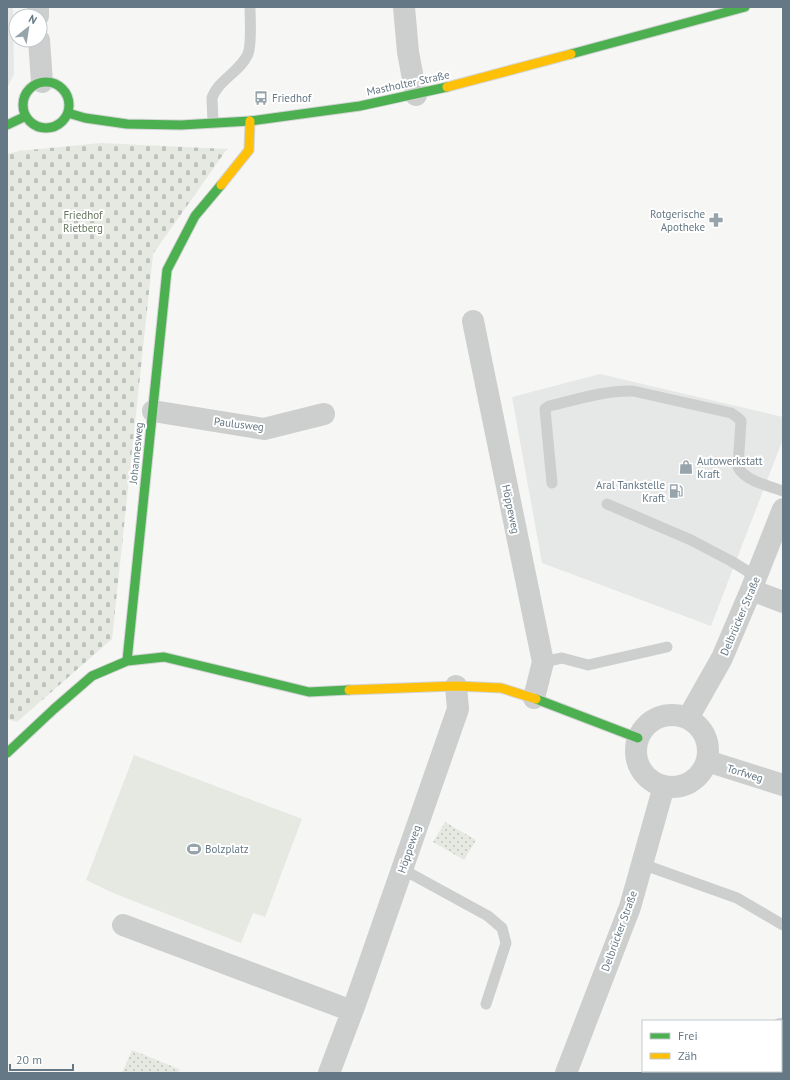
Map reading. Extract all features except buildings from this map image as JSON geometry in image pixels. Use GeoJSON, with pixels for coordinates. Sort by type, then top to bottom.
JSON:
{"type":"FeatureCollection","features":[{"type":"Feature","properties":{"kind":"street"},"geometry":{"type":"LineString","coordinates":[[404,7],[408,52],[416,94]]}},
{"type":"Feature","properties":{"kind":"street","name":"Mastholter Straße"},"geometry":{"type":"LineString","coordinates":[[68,113],[87,118],[127,124],[169,125],[250,120],[360,106],[461,84],[745,7]]}},
{"type":"Feature","properties":{"kind":"street"},"geometry":{"type":"LineString","coordinates":[[40,48],[42,82]]}},
{"type":"Feature","properties":{"kind":"street"},"geometry":{"type":"LineString","coordinates":[[42,82],[54,83],[63,88],[67,95],[70,104],[68,113],[62,122],[54,127],[43,128],[33,124],[26,116],[23,105],[26,94],[32,87],[42,82]]}},
{"type":"Feature","properties":{"kind":"street"},"geometry":{"type":"LineString","coordinates":[[7,125],[26,116]]}},
{"type":"Feature","properties":{"kind":"street","name":"Johannesweg"},"geometry":{"type":"LineString","coordinates":[[127,661],[167,270],[195,216],[249,150],[250,120]]}},
{"type":"Feature","properties":{"kind":"street","name":"Höppeweg"},"geometry":{"type":"LineString","coordinates":[[473,321],[543,662],[534,698]]}},
{"type":"Feature","properties":{"kind":"street","name":"Paulusweg"},"geometry":{"type":"LineString","coordinates":[[153,411],[264,429],[324,414]]}},
{"type":"Feature","properties":{"kind":"street","name":"Delbrücker Straße"},"geometry":{"type":"LineString","coordinates":[[688,718],[722,658],[754,584],[783,509]]}},
{"type":"Feature","properties":{"kind":"street"},"geometry":{"type":"LineString","coordinates":[[754,584],[783,602]]}},
{"type":"Feature","properties":{"kind":"street"},"geometry":{"type":"LineString","coordinates":[[7,754],[54,709],[92,676],[127,661],[164,657],[309,692],[456,686],[501,688],[534,698],[638,738]]}},
{"type":"Feature","properties":{"kind":"street","name":"Höppeweg"},"geometry":{"type":"LineString","coordinates":[[329,1073],[458,709],[456,686]]}},
{"type":"Feature","properties":{"kind":"street"},"geometry":{"type":"LineString","coordinates":[[676,715],[688,718],[697,724],[707,741],[709,751],[708,761],[703,772],[695,780],[686,785],[675,787],[664,786],[653,782],[644,773],[638,763],[636,750],[638,738],[644,728],[653,720],[658,718],[676,715]]}},
{"type":"Feature","properties":{"kind":"street","name":"Torfweg"},"geometry":{"type":"LineString","coordinates":[[708,761],[783,784]]}},
{"type":"Feature","properties":{"kind":"street","name":"Delbrücker Straße"},"geometry":{"type":"LineString","coordinates":[[566,1073],[630,906],[664,786]]}},
{"type":"Feature","properties":{"kind":"street"},"geometry":{"type":"LineString","coordinates":[[123,925],[352,1010]]}},
{"type":"Feature","properties":{"kind":"lane"},"geometry":{"type":"LineString","coordinates":[[213,123],[212,98],[214,94],[220,84],[237,70],[248,54],[250,7]]}},
{"type":"Feature","properties":{"kind":"lane"},"geometry":{"type":"LineString","coordinates":[[552,483],[545,409],[549,406],[601,394],[634,391],[731,414],[737,417],[741,421],[738,467],[740,472],[746,477],[783,491]]}},
{"type":"Feature","properties":{"kind":"lane"},"geometry":{"type":"LineString","coordinates":[[606,504],[691,540],[731,561],[754,584]]}},
{"type":"Feature","properties":{"kind":"lane"},"geometry":{"type":"LineString","coordinates":[[543,662],[562,658],[588,665],[667,647]]}},
{"type":"Feature","properties":{"kind":"lane"},"geometry":{"type":"LineString","coordinates":[[642,864],[737,898],[783,925]]}},
{"type":"Feature","properties":{"kind":"lane"},"geometry":{"type":"LineString","coordinates":[[402,869],[488,916],[502,928],[506,943],[486,1004]]}},
{"type":"Feature","properties":{"kind":"shaded area"},"geometry":{"type":"Polygon","coordinates":[[[7,7],[13,7],[8,8],[8,48],[14,48],[14,74],[7,88],[7,7]]]}},
{"type":"Feature","properties":{"kind":"shaded area"},"geometry":{"type":"Polygon","coordinates":[[[600,374],[783,417],[783,439],[711,626],[542,563],[512,397],[600,374]]]}},
{"type":"Feature","properties":{"kind":"green space","name":"Friedhof Rietberg"},"geometry":{"type":"Polygon","coordinates":[[[101,143],[227,149],[153,254],[112,639],[17,722],[7,719],[7,154],[19,151],[101,143]]]}},
{"type":"Feature","properties":{"kind":"green space","name":"Bolzplatz"},"geometry":{"type":"Polygon","coordinates":[[[134,755],[302,819],[265,917],[253,913],[241,943],[113,893],[86,880],[134,755]]]}},
{"type":"Feature","properties":{"kind":"green space"},"geometry":{"type":"Polygon","coordinates":[[[445,822],[476,840],[464,860],[433,842],[445,822]]]}},
{"type":"Feature","properties":{"kind":"green space"},"geometry":{"type":"Polygon","coordinates":[[[132,1050],[180,1069],[177,1073],[122,1073],[132,1050]]]}},
{"type":"Feature","properties":{"kind":"traffic: fast"},"geometry":{"type":"LineString","coordinates":[[571,54],[745,7]]}},
{"type":"Feature","properties":{"kind":"traffic: fast"},"geometry":{"type":"LineString","coordinates":[[46,82],[59,86],[65,92],[69,105],[65,118],[59,124],[46,128],[33,124],[27,118],[23,105],[27,92],[33,86],[46,82]]}},
{"type":"Feature","properties":{"kind":"traffic: fast"},"geometry":{"type":"LineString","coordinates":[[68,113],[85,118],[127,124],[181,125],[250,121],[360,106],[447,87]]}},
{"type":"Feature","properties":{"kind":"traffic: fast"},"geometry":{"type":"LineString","coordinates":[[7,125],[26,116]]}},
{"type":"Feature","properties":{"kind":"traffic: fast"},"geometry":{"type":"LineString","coordinates":[[127,661],[167,270],[195,216],[221,185]]}},
{"type":"Feature","properties":{"kind":"traffic: fast"},"geometry":{"type":"LineString","coordinates":[[7,753],[92,676],[127,661],[164,657],[309,692],[349,690]]}},
{"type":"Feature","properties":{"kind":"traffic: fast"},"geometry":{"type":"LineString","coordinates":[[536,699],[638,738]]}},
{"type":"Feature","properties":{"kind":"traffic: slow"},"geometry":{"type":"LineString","coordinates":[[447,87],[571,54]]}},
{"type":"Feature","properties":{"kind":"traffic: slow"},"geometry":{"type":"LineString","coordinates":[[221,185],[249,150],[250,121]]}},
{"type":"Feature","properties":{"kind":"traffic: slow"},"geometry":{"type":"LineString","coordinates":[[349,690],[456,686],[501,688],[536,699]]}},
{"type":"Feature","properties":{"kind":"place","name":"Friedhof"},"geometry":{"type":"Point","coordinates":[261,98]}},
{"type":"Feature","properties":{"kind":"place","name":"Rotgerische Apotheke"},"geometry":{"type":"Point","coordinates":[716,220]}},
{"type":"Feature","properties":{"kind":"place","name":"Autowerkstatt Kraft"},"geometry":{"type":"Point","coordinates":[686,467]}},
{"type":"Feature","properties":{"kind":"place","name":"Aral Tankstelle Kraft"},"geometry":{"type":"Point","coordinates":[676,491]}},
{"type":"Feature","properties":{"kind":"place","name":"Bolzplatz"},"geometry":{"type":"Point","coordinates":[194,849]}}]}
